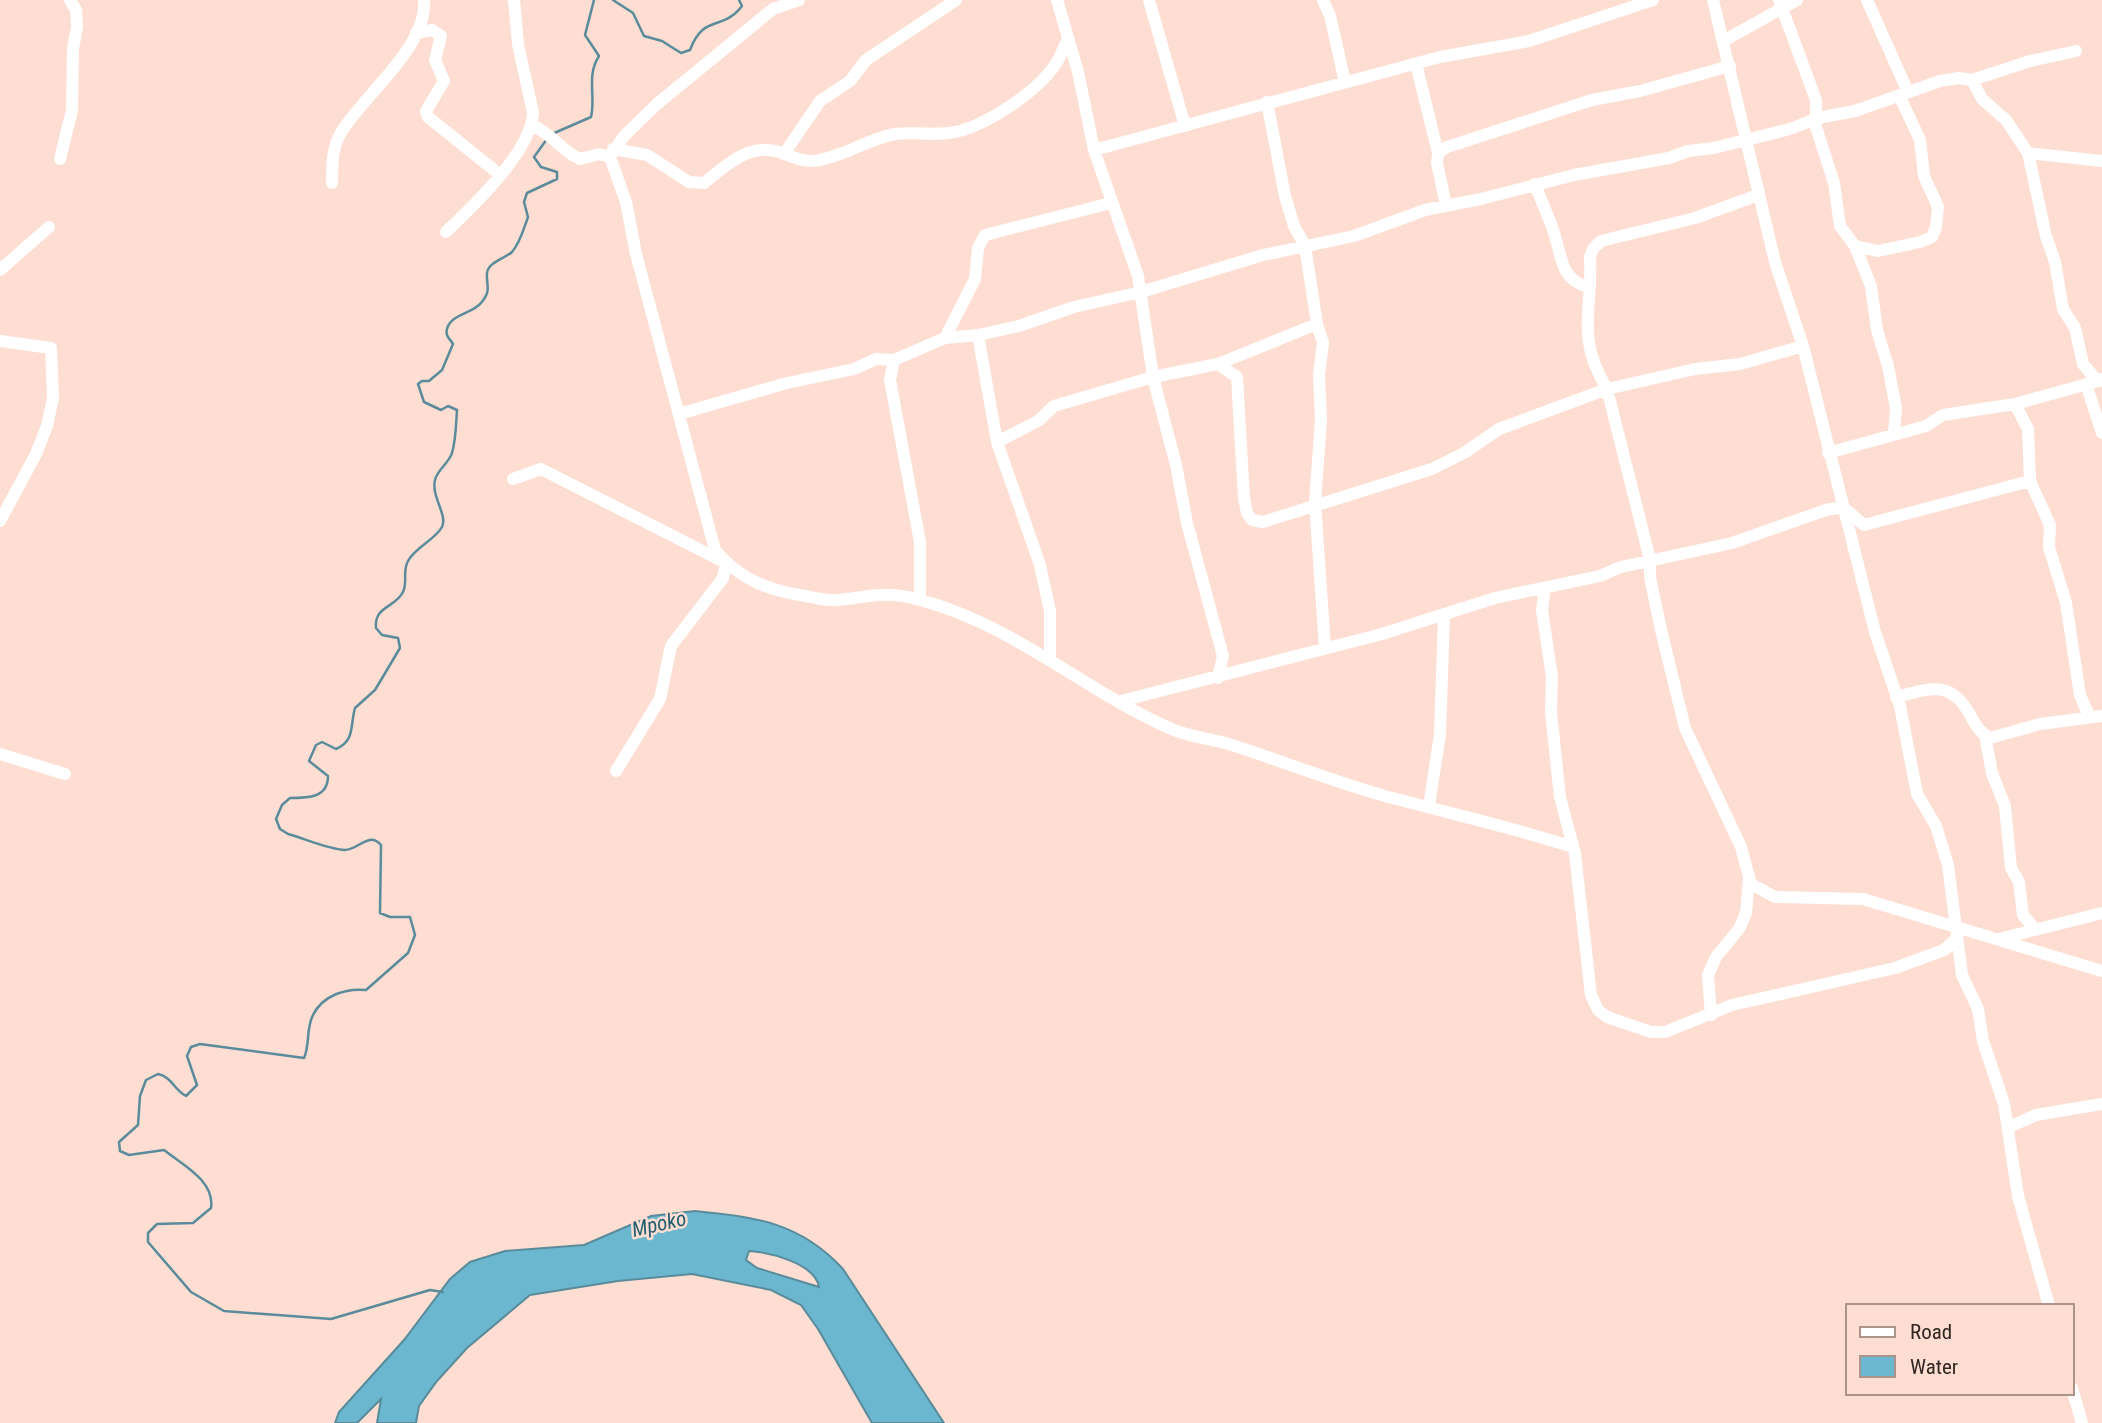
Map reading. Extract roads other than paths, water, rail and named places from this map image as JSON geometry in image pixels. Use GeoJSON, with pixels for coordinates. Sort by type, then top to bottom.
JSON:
{"type":"FeatureCollection","features":[{"type":"Feature","properties":{"kind":"street"},"geometry":{"type":"LineString","coordinates":[[60,159],[72,110],[73,49],[77,27],[76,10],[71,0]]}},
{"type":"Feature","properties":{"kind":"street"},"geometry":{"type":"LineString","coordinates":[[332,183],[335,147],[341,131],[403,55],[416,33],[424,0]]}},
{"type":"Feature","properties":{"kind":"street"},"geometry":{"type":"LineString","coordinates":[[446,232],[516,153],[532,125],[533,113],[518,44],[514,0]]}},
{"type":"Feature","properties":{"kind":"street"},"geometry":{"type":"LineString","coordinates":[[611,153],[657,104],[773,9],[799,0]]}},
{"type":"Feature","properties":{"kind":"street"},"geometry":{"type":"LineString","coordinates":[[784,154],[820,101],[850,81],[866,60],[956,0]]}},
{"type":"Feature","properties":{"kind":"street"},"geometry":{"type":"LineString","coordinates":[[1057,0],[1078,72],[1094,150],[1111,203],[1133,257],[1141,292],[1153,377],[1176,465],[1187,523],[1223,656],[1218,678]]}},
{"type":"Feature","properties":{"kind":"street"},"geometry":{"type":"LineString","coordinates":[[1149,0],[1185,126]]}},
{"type":"Feature","properties":{"kind":"street"},"geometry":{"type":"LineString","coordinates":[[1323,0],[1330,16],[1345,82]]}},
{"type":"Feature","properties":{"kind":"street"},"geometry":{"type":"LineString","coordinates":[[1094,150],[1466,51],[1498,49],[1529,41],[1653,0]]}},
{"type":"Feature","properties":{"kind":"street"},"geometry":{"type":"LineString","coordinates":[[1713,0],[1725,40],[1744,141],[1775,262],[1804,346],[1828,453],[1875,632],[1896,696],[1917,794],[1936,826],[1948,865],[1955,940],[1962,975],[1978,1009],[1983,1041],[2009,1127],[2018,1196],[2048,1304]]}},
{"type":"Feature","properties":{"kind":"street"},"geometry":{"type":"LineString","coordinates":[[1725,40],[1781,3],[1797,0]]}},
{"type":"Feature","properties":{"kind":"street"},"geometry":{"type":"LineString","coordinates":[[1854,246],[1878,251],[1932,237],[1936,228],[1938,207],[1924,176],[1920,140],[1904,93],[1867,0]]}},
{"type":"Feature","properties":{"kind":"street"},"geometry":{"type":"LineString","coordinates":[[1781,3],[1816,100],[1816,127],[1834,183],[1840,226],[1854,246],[1871,286],[1877,330],[1888,366],[1896,408],[1894,433]]}},
{"type":"Feature","properties":{"kind":"street"},"geometry":{"type":"LineString","coordinates":[[416,33],[432,30],[442,36],[435,60],[444,81],[426,111],[429,117],[499,174]]}},
{"type":"Feature","properties":{"kind":"street"},"geometry":{"type":"LineString","coordinates":[[532,125],[552,134],[565,150],[580,159],[611,153],[647,155],[689,182],[704,183],[732,161],[759,148],[802,161],[818,161],[897,134],[951,133],[984,121],[1014,103],[1038,83],[1055,65],[1067,41]]}},
{"type":"Feature","properties":{"kind":"street"},"geometry":{"type":"LineString","coordinates":[[679,414],[787,383],[854,369],[876,359],[894,359],[945,338],[978,335],[1074,307],[1141,292],[1263,255],[1354,236],[1446,205],[1744,141],[1790,129],[1818,118],[1855,111],[1940,81],[1959,78],[1972,80],[2031,61],[2076,51]]}},
{"type":"Feature","properties":{"kind":"street"},"geometry":{"type":"LineString","coordinates":[[1416,64],[1438,153],[1437,163],[1446,205]]}},
{"type":"Feature","properties":{"kind":"street"},"geometry":{"type":"LineString","coordinates":[[1438,153],[1447,147],[1592,100],[1640,91],[1730,66]]}},
{"type":"Feature","properties":{"kind":"street"},"geometry":{"type":"LineString","coordinates":[[1828,453],[1926,426],[1943,415],[2015,404],[2102,380],[2094,377],[2083,364],[2075,328],[2063,309],[2055,262],[2046,236],[2028,153],[2006,120],[1982,99],[1972,80]]}},
{"type":"Feature","properties":{"kind":"street"},"geometry":{"type":"LineString","coordinates":[[1267,102],[1285,196],[1294,226],[1305,246],[1317,324],[1323,343],[1315,506],[1325,648]]}},
{"type":"Feature","properties":{"kind":"street"},"geometry":{"type":"LineString","coordinates":[[611,153],[715,550],[726,563]]}},
{"type":"Feature","properties":{"kind":"street"},"geometry":{"type":"LineString","coordinates":[[2028,153],[2102,161]]}},
{"type":"Feature","properties":{"kind":"street"},"geometry":{"type":"LineString","coordinates":[[1535,184],[1555,235],[1563,270],[1577,285],[1588,288]]}},
{"type":"Feature","properties":{"kind":"street"},"geometry":{"type":"LineString","coordinates":[[1758,195],[1695,218],[1601,242],[1593,248],[1590,257],[1585,331],[1599,376],[1607,389],[1650,560],[1650,577],[1661,630],[1685,728],[1727,814],[1749,878],[1761,891],[1775,897],[1863,899],[2102,971]]}},
{"type":"Feature","properties":{"kind":"street"},"geometry":{"type":"LineString","coordinates":[[945,338],[975,279],[978,248],[985,235],[1111,203]]}},
{"type":"Feature","properties":{"kind":"street"},"geometry":{"type":"LineString","coordinates":[[0,270],[49,227]]}},
{"type":"Feature","properties":{"kind":"street"},"geometry":{"type":"LineString","coordinates":[[997,442],[1038,421],[1054,405],[1153,377],[1218,364],[1317,324]]}},
{"type":"Feature","properties":{"kind":"street"},"geometry":{"type":"LineString","coordinates":[[978,335],[997,442],[1040,565],[1050,611],[1050,659]]}},
{"type":"Feature","properties":{"kind":"street"},"geometry":{"type":"LineString","coordinates":[[0,341],[51,348],[53,398],[36,454],[0,521]]}},
{"type":"Feature","properties":{"kind":"street"},"geometry":{"type":"LineString","coordinates":[[1218,364],[1237,377],[1247,513],[1252,520],[1263,522],[1432,469],[1464,453],[1499,429],[1607,389],[1695,369],[1740,364],[1804,346]]}},
{"type":"Feature","properties":{"kind":"street"},"geometry":{"type":"LineString","coordinates":[[894,359],[890,380],[920,542],[920,600]]}},
{"type":"Feature","properties":{"kind":"street"},"geometry":{"type":"LineString","coordinates":[[2086,384],[2102,433]]}},
{"type":"Feature","properties":{"kind":"street"},"geometry":{"type":"LineString","coordinates":[[1985,735],[1990,738],[2040,724],[2096,717],[2080,695],[2066,603],[2049,547],[2050,526],[2030,481],[2028,429],[2015,404]]}},
{"type":"Feature","properties":{"kind":"street"},"geometry":{"type":"LineString","coordinates":[[513,479],[541,469],[667,536],[726,563],[755,584],[776,592],[835,601],[881,593],[920,600],[965,615],[1050,659],[1169,728],[1197,738],[1232,745],[1383,796],[1429,806],[1573,847]]}},
{"type":"Feature","properties":{"kind":"street"},"geometry":{"type":"LineString","coordinates":[[1843,507],[1864,525],[2030,481]]}},
{"type":"Feature","properties":{"kind":"street"},"geometry":{"type":"LineString","coordinates":[[1121,701],[1218,678],[1444,616],[1495,598],[1600,576],[1650,560],[1732,542],[1826,510],[1843,507]]}},
{"type":"Feature","properties":{"kind":"street"},"geometry":{"type":"LineString","coordinates":[[616,771],[660,699],[671,646],[723,579],[726,563]]}},
{"type":"Feature","properties":{"kind":"street"},"geometry":{"type":"LineString","coordinates":[[1545,588],[1542,610],[1552,677],[1552,712],[1560,797],[1573,847],[1591,995],[1598,1010],[1607,1017],[1651,1032],[1665,1032],[1763,997],[1895,968],[1944,950],[1955,940]]}},
{"type":"Feature","properties":{"kind":"street"},"geometry":{"type":"LineString","coordinates":[[1429,806],[1440,734],[1444,616]]}},
{"type":"Feature","properties":{"kind":"street"},"geometry":{"type":"LineString","coordinates":[[1896,696],[1941,688],[1962,701],[1985,735],[1992,773],[2005,806],[2011,868],[2019,882],[2023,915],[2035,929]]}},
{"type":"Feature","properties":{"kind":"street"},"geometry":{"type":"LineString","coordinates":[[0,754],[65,775]]}},
{"type":"Feature","properties":{"kind":"street"},"geometry":{"type":"LineString","coordinates":[[1711,1015],[1708,975],[1716,957],[1739,929],[1746,913],[1749,878]]}},
{"type":"Feature","properties":{"kind":"street"},"geometry":{"type":"LineString","coordinates":[[1995,940],[2102,913]]}},
{"type":"Feature","properties":{"kind":"street"},"geometry":{"type":"LineString","coordinates":[[2009,1127],[2036,1115],[2102,1104]]}},
{"type":"Feature","properties":{"kind":"street"},"geometry":{"type":"LineString","coordinates":[[2074,1395],[2082,1423]]}},
{"type":"Feature","properties":{"kind":"water","name":"Mpoko"},"geometry":{"type":"Polygon","coordinates":[[[695,1211],[757,1220],[793,1232],[827,1253],[843,1269],[944,1423],[872,1423],[818,1329],[801,1305],[771,1290],[692,1274],[618,1281],[530,1295],[467,1348],[437,1381],[419,1406],[416,1423],[377,1423],[381,1399],[357,1423],[335,1423],[339,1412],[404,1340],[450,1279],[470,1262],[505,1251],[584,1245],[651,1216],[695,1211]],[[749,1251],[746,1260],[757,1268],[819,1287],[816,1279],[800,1265],[749,1251]]]}},
{"type":"Feature","properties":{"kind":"waterway"},"geometry":{"type":"LineString","coordinates":[[552,134],[591,117],[593,71],[599,56],[585,35],[594,0]]}},
{"type":"Feature","properties":{"kind":"waterway"},"geometry":{"type":"LineString","coordinates":[[613,0],[633,13],[644,36],[662,41],[681,53],[690,50],[701,31],[735,14],[742,6],[739,0]]}},
{"type":"Feature","properties":{"kind":"waterway"},"geometry":{"type":"LineString","coordinates":[[443,1292],[430,1290],[331,1319],[224,1311],[191,1292],[148,1242],[148,1233],[157,1224],[193,1223],[211,1208],[208,1190],[196,1174],[164,1150],[129,1155],[120,1151],[119,1142],[138,1125],[140,1096],[146,1080],[158,1074],[186,1096],[197,1085],[187,1056],[191,1047],[200,1044],[304,1058],[311,1020],[317,1008],[336,994],[366,990],[408,953],[415,935],[410,917],[390,917],[380,913],[381,845],[377,841],[368,840],[350,849],[331,848],[288,834],[280,829],[276,819],[282,805],[290,798],[310,797],[325,789],[328,776],[309,761],[316,745],[322,742],[336,749],[346,742],[351,732],[355,708],[375,690],[400,648],[398,638],[382,635],[376,628],[376,621],[378,615],[403,592],[406,565],[411,556],[442,527],[443,517],[434,486],[438,473],[452,453],[456,426],[457,410],[448,406],[441,410],[424,402],[418,384],[429,381],[442,370],[453,344],[447,334],[449,324],[481,303],[487,291],[488,269],[512,252],[517,244],[528,217],[524,202],[527,193],[557,179],[557,172],[541,167],[534,157],[547,139]]}}]}
